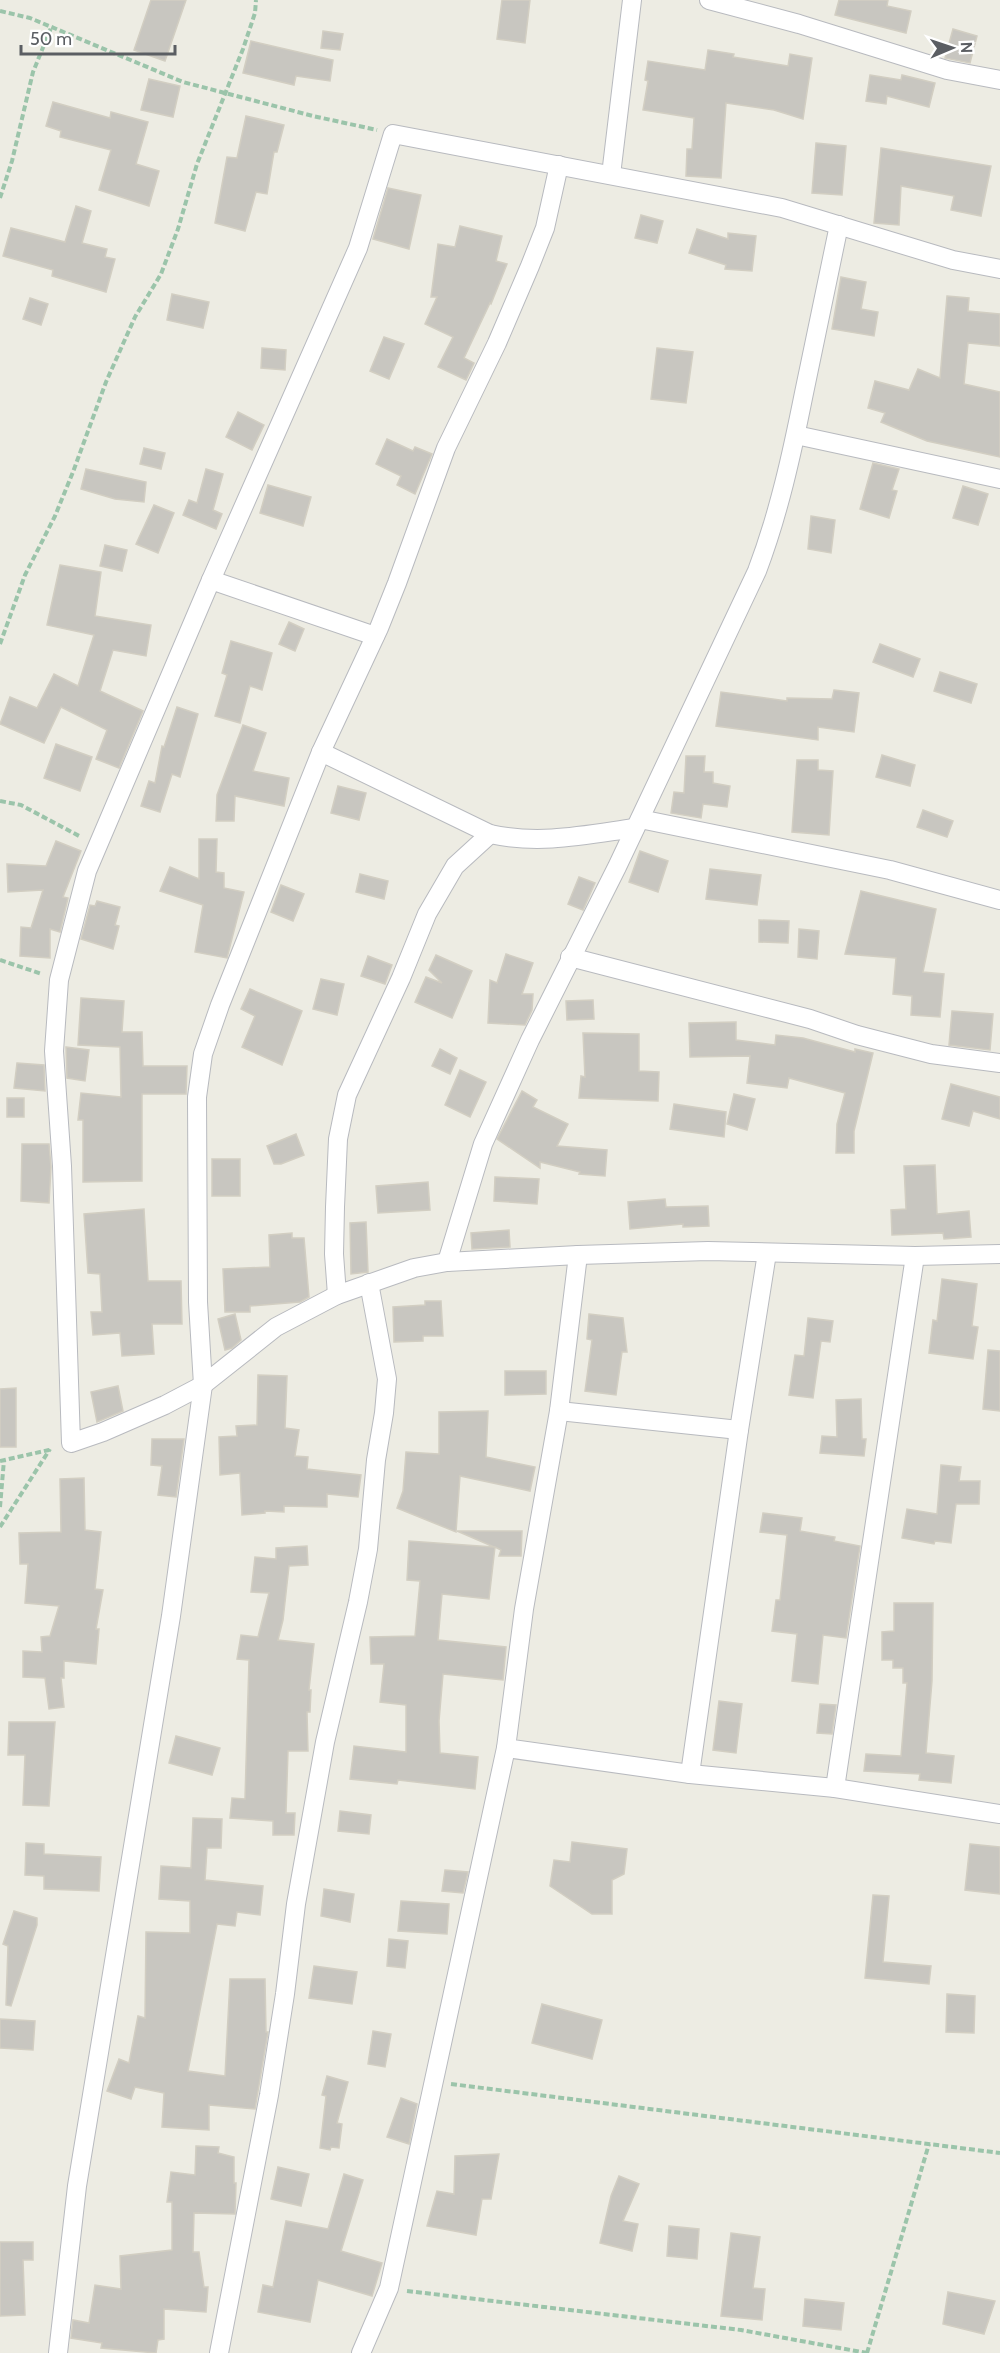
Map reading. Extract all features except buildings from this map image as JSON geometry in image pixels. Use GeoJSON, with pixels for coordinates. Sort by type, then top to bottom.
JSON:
{"type":"FeatureCollection","features":[{"type":"Feature","properties":{"kind":"street"},"geometry":{"type":"LineString","coordinates":[[611,175],[632,0]]}},
{"type":"Feature","properties":{"kind":"street"},"geometry":{"type":"LineString","coordinates":[[709,0],[799,24],[947,70],[1000,80]]}},
{"type":"Feature","properties":{"kind":"street"},"geometry":{"type":"LineString","coordinates":[[1000,269],[953,260],[782,208],[393,134],[358,248],[211,580],[87,871],[59,980],[54,1051],[62,1166],[71,1443],[165,1405],[203,1384],[276,1327],[338,1295],[414,1268],[447,1262],[708,1251],[915,1257],[1000,1254]]}},
{"type":"Feature","properties":{"kind":"street"},"geometry":{"type":"LineString","coordinates":[[58,2353],[76,2186],[169,1627],[203,1384],[198,1302],[197,1097],[203,1054],[220,1005],[321,752],[397,583],[446,448],[497,343],[541,237],[559,165]]}},
{"type":"Feature","properties":{"kind":"street"},"geometry":{"type":"LineString","coordinates":[[447,1262],[483,1144],[570,957],[638,824],[757,571],[779,508],[839,225]]}},
{"type":"Feature","properties":{"kind":"street"},"geometry":{"type":"LineString","coordinates":[[795,435],[1000,479]]}},
{"type":"Feature","properties":{"kind":"street"},"geometry":{"type":"LineString","coordinates":[[211,580],[375,636]]}},
{"type":"Feature","properties":{"kind":"street"},"geometry":{"type":"LineString","coordinates":[[321,752],[490,834],[514,839],[547,840],[638,824],[890,870],[1000,900]]}},
{"type":"Feature","properties":{"kind":"street"},"geometry":{"type":"LineString","coordinates":[[338,1295],[334,1254],[335,1207],[338,1139],[346,1095],[401,978],[427,914],[455,866],[490,834]]}},
{"type":"Feature","properties":{"kind":"street"},"geometry":{"type":"LineString","coordinates":[[570,957],[810,1019],[857,1035],[931,1054],[1000,1063]]}},
{"type":"Feature","properties":{"kind":"street"},"geometry":{"type":"LineString","coordinates":[[690,1774],[739,1430],[767,1253]]}},
{"type":"Feature","properties":{"kind":"street"},"geometry":{"type":"LineString","coordinates":[[361,2353],[389,2288],[506,1748],[524,1609],[559,1411],[578,1255]]}},
{"type":"Feature","properties":{"kind":"street"},"geometry":{"type":"LineString","coordinates":[[835,1788],[915,1257]]}},
{"type":"Feature","properties":{"kind":"street"},"geometry":{"type":"LineString","coordinates":[[219,2353],[269,2095],[296,1904],[325,1742],[368,1549],[376,1460],[387,1379],[369,1283]]}},
{"type":"Feature","properties":{"kind":"street"},"geometry":{"type":"LineString","coordinates":[[559,1411],[739,1430]]}},
{"type":"Feature","properties":{"kind":"street"},"geometry":{"type":"LineString","coordinates":[[506,1748],[690,1774],[835,1788],[1000,1814]]}},
{"type":"Feature","properties":{"kind":"path"},"geometry":{"type":"LineString","coordinates":[[0,644],[25,575],[70,481],[106,382],[135,317],[161,274],[197,164],[227,93],[252,22],[256,0]]}},
{"type":"Feature","properties":{"kind":"path"},"geometry":{"type":"LineString","coordinates":[[0,11],[30,18],[183,82],[341,123],[393,134]]}},
{"type":"Feature","properties":{"kind":"path"},"geometry":{"type":"LineString","coordinates":[[0,198],[12,161],[33,72],[51,28]]}},
{"type":"Feature","properties":{"kind":"path"},"geometry":{"type":"LineString","coordinates":[[0,801],[21,805],[51,823],[99,845]]}},
{"type":"Feature","properties":{"kind":"path"},"geometry":{"type":"LineString","coordinates":[[0,960],[59,980]]}},
{"type":"Feature","properties":{"kind":"path"},"geometry":{"type":"LineString","coordinates":[[0,1507],[2,1461],[71,1443]]}},
{"type":"Feature","properties":{"kind":"path"},"geometry":{"type":"LineString","coordinates":[[0,1527],[50,1449]]}},
{"type":"Feature","properties":{"kind":"path"},"geometry":{"type":"LineString","coordinates":[[435,2082],[1000,2153]]}},
{"type":"Feature","properties":{"kind":"path"},"geometry":{"type":"LineString","coordinates":[[389,2288],[741,2330],[867,2353],[928,2144]]}}]}
